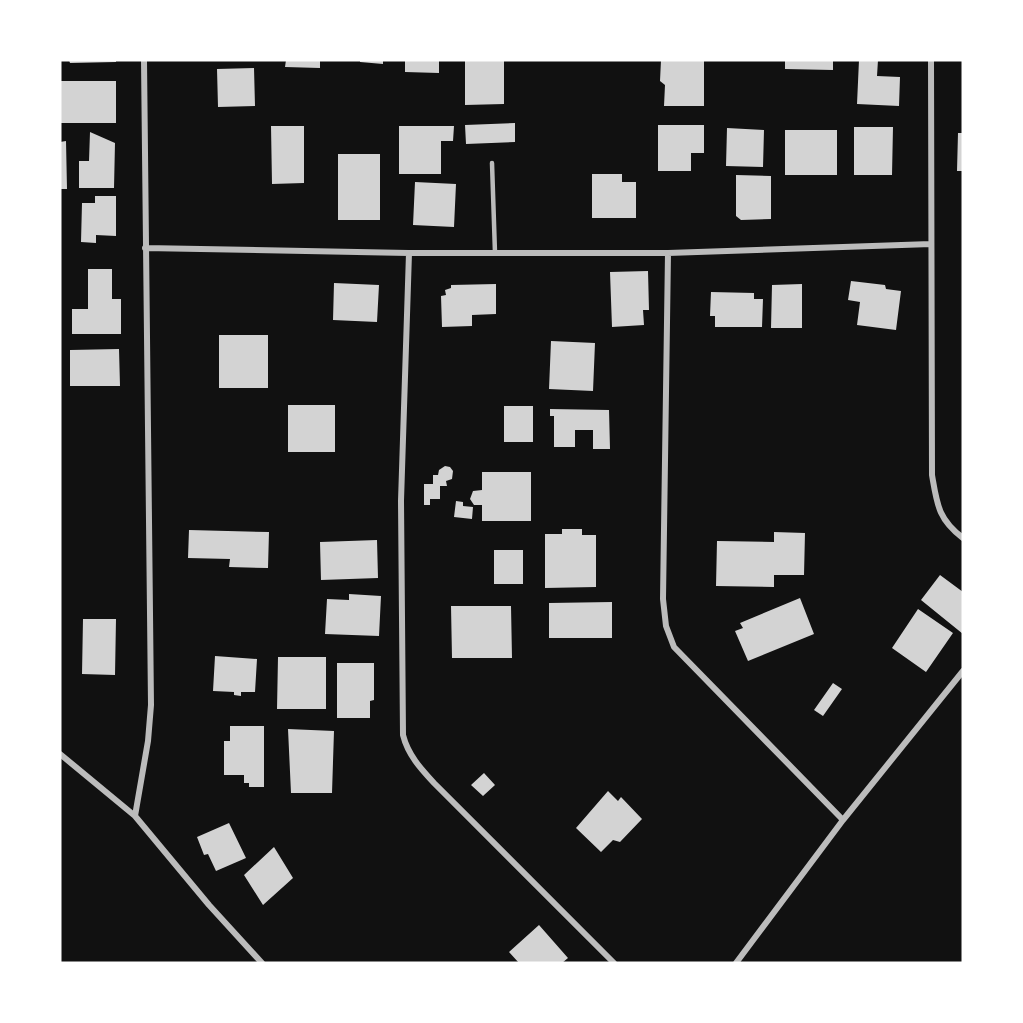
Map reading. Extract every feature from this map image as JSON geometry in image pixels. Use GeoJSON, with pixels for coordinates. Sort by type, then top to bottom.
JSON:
{"type":"FeatureCollection","features":[{"type":"Feature","properties":{"kind":"street"},"geometry":{"type":"LineString","coordinates":[[135,816],[148,741],[151,705],[144,60]]}},
{"type":"Feature","properties":{"kind":"street"},"geometry":{"type":"LineString","coordinates":[[931,60],[932,475],[938,509],[952,530],[963,538]]}},
{"type":"Feature","properties":{"kind":"street"},"geometry":{"type":"LineString","coordinates":[[145,248],[409,253],[668,254],[931,244]]}},
{"type":"Feature","properties":{"kind":"street"},"geometry":{"type":"LineString","coordinates":[[409,253],[401,501],[404,742],[420,768],[434,783],[614,963]]}},
{"type":"Feature","properties":{"kind":"street"},"geometry":{"type":"LineString","coordinates":[[668,254],[663,599],[666,626],[674,647],[843,820]]}},
{"type":"Feature","properties":{"kind":"street"},"geometry":{"type":"LineString","coordinates":[[736,963],[843,820],[963,671]]}},
{"type":"Feature","properties":{"kind":"street"},"geometry":{"type":"LineString","coordinates":[[60,754],[135,816],[209,905],[262,963]]}},
{"type":"Feature","properties":{"kind":"lane"},"geometry":{"type":"LineString","coordinates":[[492,163],[495,253]]}},
{"type":"Feature","properties":{"kind":"building"},"geometry":{"type":"Polygon","coordinates":[[[69,60],[116,60],[116,62],[70,63],[69,60]]]}},
{"type":"Feature","properties":{"kind":"building"},"geometry":{"type":"Polygon","coordinates":[[[286,60],[320,60],[320,68],[285,67],[286,60]]]}},
{"type":"Feature","properties":{"kind":"building"},"geometry":{"type":"Polygon","coordinates":[[[360,60],[383,60],[383,64],[360,62],[360,60]]]}},
{"type":"Feature","properties":{"kind":"building"},"geometry":{"type":"Polygon","coordinates":[[[405,60],[439,60],[439,73],[405,72],[405,60]]]}},
{"type":"Feature","properties":{"kind":"building"},"geometry":{"type":"Polygon","coordinates":[[[465,60],[504,60],[504,104],[465,105],[465,60]]]}},
{"type":"Feature","properties":{"kind":"building"},"geometry":{"type":"Polygon","coordinates":[[[661,60],[704,60],[704,106],[664,106],[665,85],[660,81],[661,60]]]}},
{"type":"Feature","properties":{"kind":"building"},"geometry":{"type":"Polygon","coordinates":[[[785,60],[833,60],[833,70],[785,69],[785,60]]]}},
{"type":"Feature","properties":{"kind":"building"},"geometry":{"type":"Polygon","coordinates":[[[859,60],[878,60],[877,76],[900,77],[899,106],[857,104],[859,60]]]}},
{"type":"Feature","properties":{"kind":"building"},"geometry":{"type":"Polygon","coordinates":[[[254,68],[255,106],[218,107],[217,69],[254,68]]]}},
{"type":"Feature","properties":{"kind":"building"},"geometry":{"type":"Polygon","coordinates":[[[60,81],[116,81],[116,123],[60,123],[60,81]]]}},
{"type":"Feature","properties":{"kind":"building"},"geometry":{"type":"Polygon","coordinates":[[[515,123],[515,142],[466,144],[465,125],[515,123]]]}},
{"type":"Feature","properties":{"kind":"building"},"geometry":{"type":"Polygon","coordinates":[[[658,125],[704,125],[704,153],[691,153],[691,171],[658,171],[658,125]]]}},
{"type":"Feature","properties":{"kind":"building"},"geometry":{"type":"Polygon","coordinates":[[[271,126],[304,126],[304,183],[272,184],[271,126]]]}},
{"type":"Feature","properties":{"kind":"building"},"geometry":{"type":"Polygon","coordinates":[[[399,126],[454,126],[453,141],[441,141],[441,174],[399,174],[399,126]]]}},
{"type":"Feature","properties":{"kind":"building"},"geometry":{"type":"Polygon","coordinates":[[[854,127],[893,127],[892,175],[854,175],[854,127]]]}},
{"type":"Feature","properties":{"kind":"building"},"geometry":{"type":"Polygon","coordinates":[[[727,128],[764,130],[763,167],[726,166],[727,128]]]}},
{"type":"Feature","properties":{"kind":"building"},"geometry":{"type":"Polygon","coordinates":[[[785,130],[837,130],[837,175],[785,175],[785,130]]]}},
{"type":"Feature","properties":{"kind":"building"},"geometry":{"type":"Polygon","coordinates":[[[90,132],[115,143],[114,188],[79,188],[79,161],[89,161],[90,132]]]}},
{"type":"Feature","properties":{"kind":"building"},"geometry":{"type":"Polygon","coordinates":[[[958,133],[963,133],[963,171],[957,171],[958,133]]]}},
{"type":"Feature","properties":{"kind":"building"},"geometry":{"type":"Polygon","coordinates":[[[66,141],[67,189],[60,189],[60,142],[66,141]]]}},
{"type":"Feature","properties":{"kind":"building"},"geometry":{"type":"Polygon","coordinates":[[[338,154],[380,154],[380,220],[338,220],[338,154]]]}},
{"type":"Feature","properties":{"kind":"building"},"geometry":{"type":"Polygon","coordinates":[[[592,174],[622,174],[622,182],[636,182],[636,218],[592,218],[592,174]]]}},
{"type":"Feature","properties":{"kind":"building"},"geometry":{"type":"Polygon","coordinates":[[[736,175],[771,176],[771,219],[741,220],[736,216],[736,175]]]}},
{"type":"Feature","properties":{"kind":"building"},"geometry":{"type":"Polygon","coordinates":[[[415,182],[456,184],[454,227],[413,225],[415,182]]]}},
{"type":"Feature","properties":{"kind":"building"},"geometry":{"type":"Polygon","coordinates":[[[95,196],[116,196],[116,236],[96,235],[96,243],[81,242],[82,203],[95,203],[95,196]]]}},
{"type":"Feature","properties":{"kind":"building"},"geometry":{"type":"Polygon","coordinates":[[[88,269],[112,269],[112,299],[121,299],[121,334],[72,334],[72,309],[88,309],[88,269]]]}},
{"type":"Feature","properties":{"kind":"building"},"geometry":{"type":"Polygon","coordinates":[[[648,271],[649,310],[643,310],[644,325],[612,327],[610,272],[648,271]]]}},
{"type":"Feature","properties":{"kind":"building"},"geometry":{"type":"Polygon","coordinates":[[[851,281],[885,285],[886,289],[901,291],[896,330],[857,325],[860,302],[848,300],[851,281]]]}},
{"type":"Feature","properties":{"kind":"building"},"geometry":{"type":"Polygon","coordinates":[[[334,283],[379,285],[377,322],[333,320],[334,283]]]}},
{"type":"Feature","properties":{"kind":"building"},"geometry":{"type":"Polygon","coordinates":[[[496,284],[496,314],[472,315],[472,326],[442,327],[441,296],[446,295],[445,290],[451,288],[451,285],[496,284]]]}},
{"type":"Feature","properties":{"kind":"building"},"geometry":{"type":"Polygon","coordinates":[[[802,284],[802,328],[771,328],[772,285],[802,284]]]}},
{"type":"Feature","properties":{"kind":"building"},"geometry":{"type":"Polygon","coordinates":[[[711,292],[754,293],[754,299],[763,299],[762,327],[715,327],[715,316],[710,316],[711,292]]]}},
{"type":"Feature","properties":{"kind":"building"},"geometry":{"type":"Polygon","coordinates":[[[219,335],[268,335],[268,388],[219,388],[219,335]]]}},
{"type":"Feature","properties":{"kind":"building"},"geometry":{"type":"Polygon","coordinates":[[[551,341],[595,343],[593,391],[549,389],[551,341]]]}},
{"type":"Feature","properties":{"kind":"building"},"geometry":{"type":"Polygon","coordinates":[[[119,349],[120,386],[70,386],[70,350],[119,349]]]}},
{"type":"Feature","properties":{"kind":"building"},"geometry":{"type":"Polygon","coordinates":[[[288,405],[335,405],[335,452],[288,452],[288,405]]]}},
{"type":"Feature","properties":{"kind":"building"},"geometry":{"type":"Polygon","coordinates":[[[504,406],[533,406],[533,442],[504,442],[504,406]]]}},
{"type":"Feature","properties":{"kind":"building"},"geometry":{"type":"Polygon","coordinates":[[[550,409],[609,410],[610,449],[593,449],[593,430],[575,430],[575,447],[554,447],[554,416],[550,416],[550,409]]]}},
{"type":"Feature","properties":{"kind":"building"},"geometry":{"type":"Polygon","coordinates":[[[445,466],[450,467],[453,471],[452,479],[446,481],[447,486],[440,486],[440,499],[430,499],[430,505],[424,505],[424,484],[433,484],[433,475],[438,475],[439,470],[445,466]]]}},
{"type":"Feature","properties":{"kind":"building"},"geometry":{"type":"Polygon","coordinates":[[[482,472],[531,472],[531,521],[482,521],[482,505],[474,505],[470,499],[473,491],[482,490],[482,472]]]}},
{"type":"Feature","properties":{"kind":"building"},"geometry":{"type":"Polygon","coordinates":[[[456,501],[463,502],[463,506],[473,507],[472,519],[454,517],[456,501]]]}},
{"type":"Feature","properties":{"kind":"building"},"geometry":{"type":"Polygon","coordinates":[[[562,529],[582,529],[582,535],[596,535],[596,587],[545,588],[545,534],[562,534],[562,529]]]}},
{"type":"Feature","properties":{"kind":"building"},"geometry":{"type":"Polygon","coordinates":[[[189,530],[269,532],[268,568],[229,567],[230,559],[188,558],[189,530]]]}},
{"type":"Feature","properties":{"kind":"building"},"geometry":{"type":"Polygon","coordinates":[[[774,532],[805,533],[804,575],[774,575],[774,587],[716,586],[717,541],[774,542],[774,532]]]}},
{"type":"Feature","properties":{"kind":"building"},"geometry":{"type":"Polygon","coordinates":[[[377,540],[378,578],[321,580],[320,542],[377,540]]]}},
{"type":"Feature","properties":{"kind":"building"},"geometry":{"type":"Polygon","coordinates":[[[494,550],[523,550],[523,584],[494,584],[494,550]]]}},
{"type":"Feature","properties":{"kind":"building"},"geometry":{"type":"Polygon","coordinates":[[[940,575],[963,592],[963,634],[921,600],[940,575]]]}},
{"type":"Feature","properties":{"kind":"building"},"geometry":{"type":"Polygon","coordinates":[[[349,594],[381,596],[379,636],[325,634],[327,599],[349,600],[349,594]]]}},
{"type":"Feature","properties":{"kind":"building"},"geometry":{"type":"Polygon","coordinates":[[[800,598],[814,634],[748,661],[735,631],[743,628],[740,623],[800,598]]]}},
{"type":"Feature","properties":{"kind":"building"},"geometry":{"type":"Polygon","coordinates":[[[612,602],[612,638],[549,638],[549,603],[612,602]]]}},
{"type":"Feature","properties":{"kind":"building"},"geometry":{"type":"Polygon","coordinates":[[[451,606],[511,606],[512,658],[452,658],[451,606]]]}},
{"type":"Feature","properties":{"kind":"building"},"geometry":{"type":"Polygon","coordinates":[[[918,609],[953,633],[926,672],[892,648],[918,609]]]}},
{"type":"Feature","properties":{"kind":"building"},"geometry":{"type":"Polygon","coordinates":[[[83,619],[116,619],[115,675],[82,674],[83,619]]]}},
{"type":"Feature","properties":{"kind":"building"},"geometry":{"type":"Polygon","coordinates":[[[215,656],[257,659],[255,692],[241,692],[241,696],[234,695],[234,692],[213,691],[215,656]]]}},
{"type":"Feature","properties":{"kind":"building"},"geometry":{"type":"Polygon","coordinates":[[[278,657],[326,657],[326,709],[277,709],[278,657]]]}},
{"type":"Feature","properties":{"kind":"building"},"geometry":{"type":"Polygon","coordinates":[[[337,663],[374,663],[374,700],[370,701],[370,718],[337,718],[337,663]]]}},
{"type":"Feature","properties":{"kind":"building"},"geometry":{"type":"Polygon","coordinates":[[[833,683],[842,689],[823,716],[814,710],[833,683]]]}},
{"type":"Feature","properties":{"kind":"building"},"geometry":{"type":"Polygon","coordinates":[[[230,726],[264,726],[264,787],[249,787],[249,783],[244,783],[244,775],[224,775],[224,741],[230,741],[230,726]]]}},
{"type":"Feature","properties":{"kind":"building"},"geometry":{"type":"Polygon","coordinates":[[[288,729],[334,731],[332,793],[291,793],[288,729]]]}},
{"type":"Feature","properties":{"kind":"building"},"geometry":{"type":"Polygon","coordinates":[[[484,773],[495,785],[483,796],[471,785],[484,773]]]}},
{"type":"Feature","properties":{"kind":"building"},"geometry":{"type":"Polygon","coordinates":[[[608,791],[618,801],[621,797],[642,819],[620,842],[613,840],[601,852],[576,828],[608,791]]]}},
{"type":"Feature","properties":{"kind":"building"},"geometry":{"type":"Polygon","coordinates":[[[229,823],[246,858],[216,871],[208,854],[204,855],[197,837],[229,823]]]}},
{"type":"Feature","properties":{"kind":"building"},"geometry":{"type":"Polygon","coordinates":[[[274,847],[293,878],[263,905],[244,875],[274,847]]]}},
{"type":"Feature","properties":{"kind":"building"},"geometry":{"type":"Polygon","coordinates":[[[539,925],[568,958],[562,963],[519,963],[509,952],[539,925]]]}}]}
